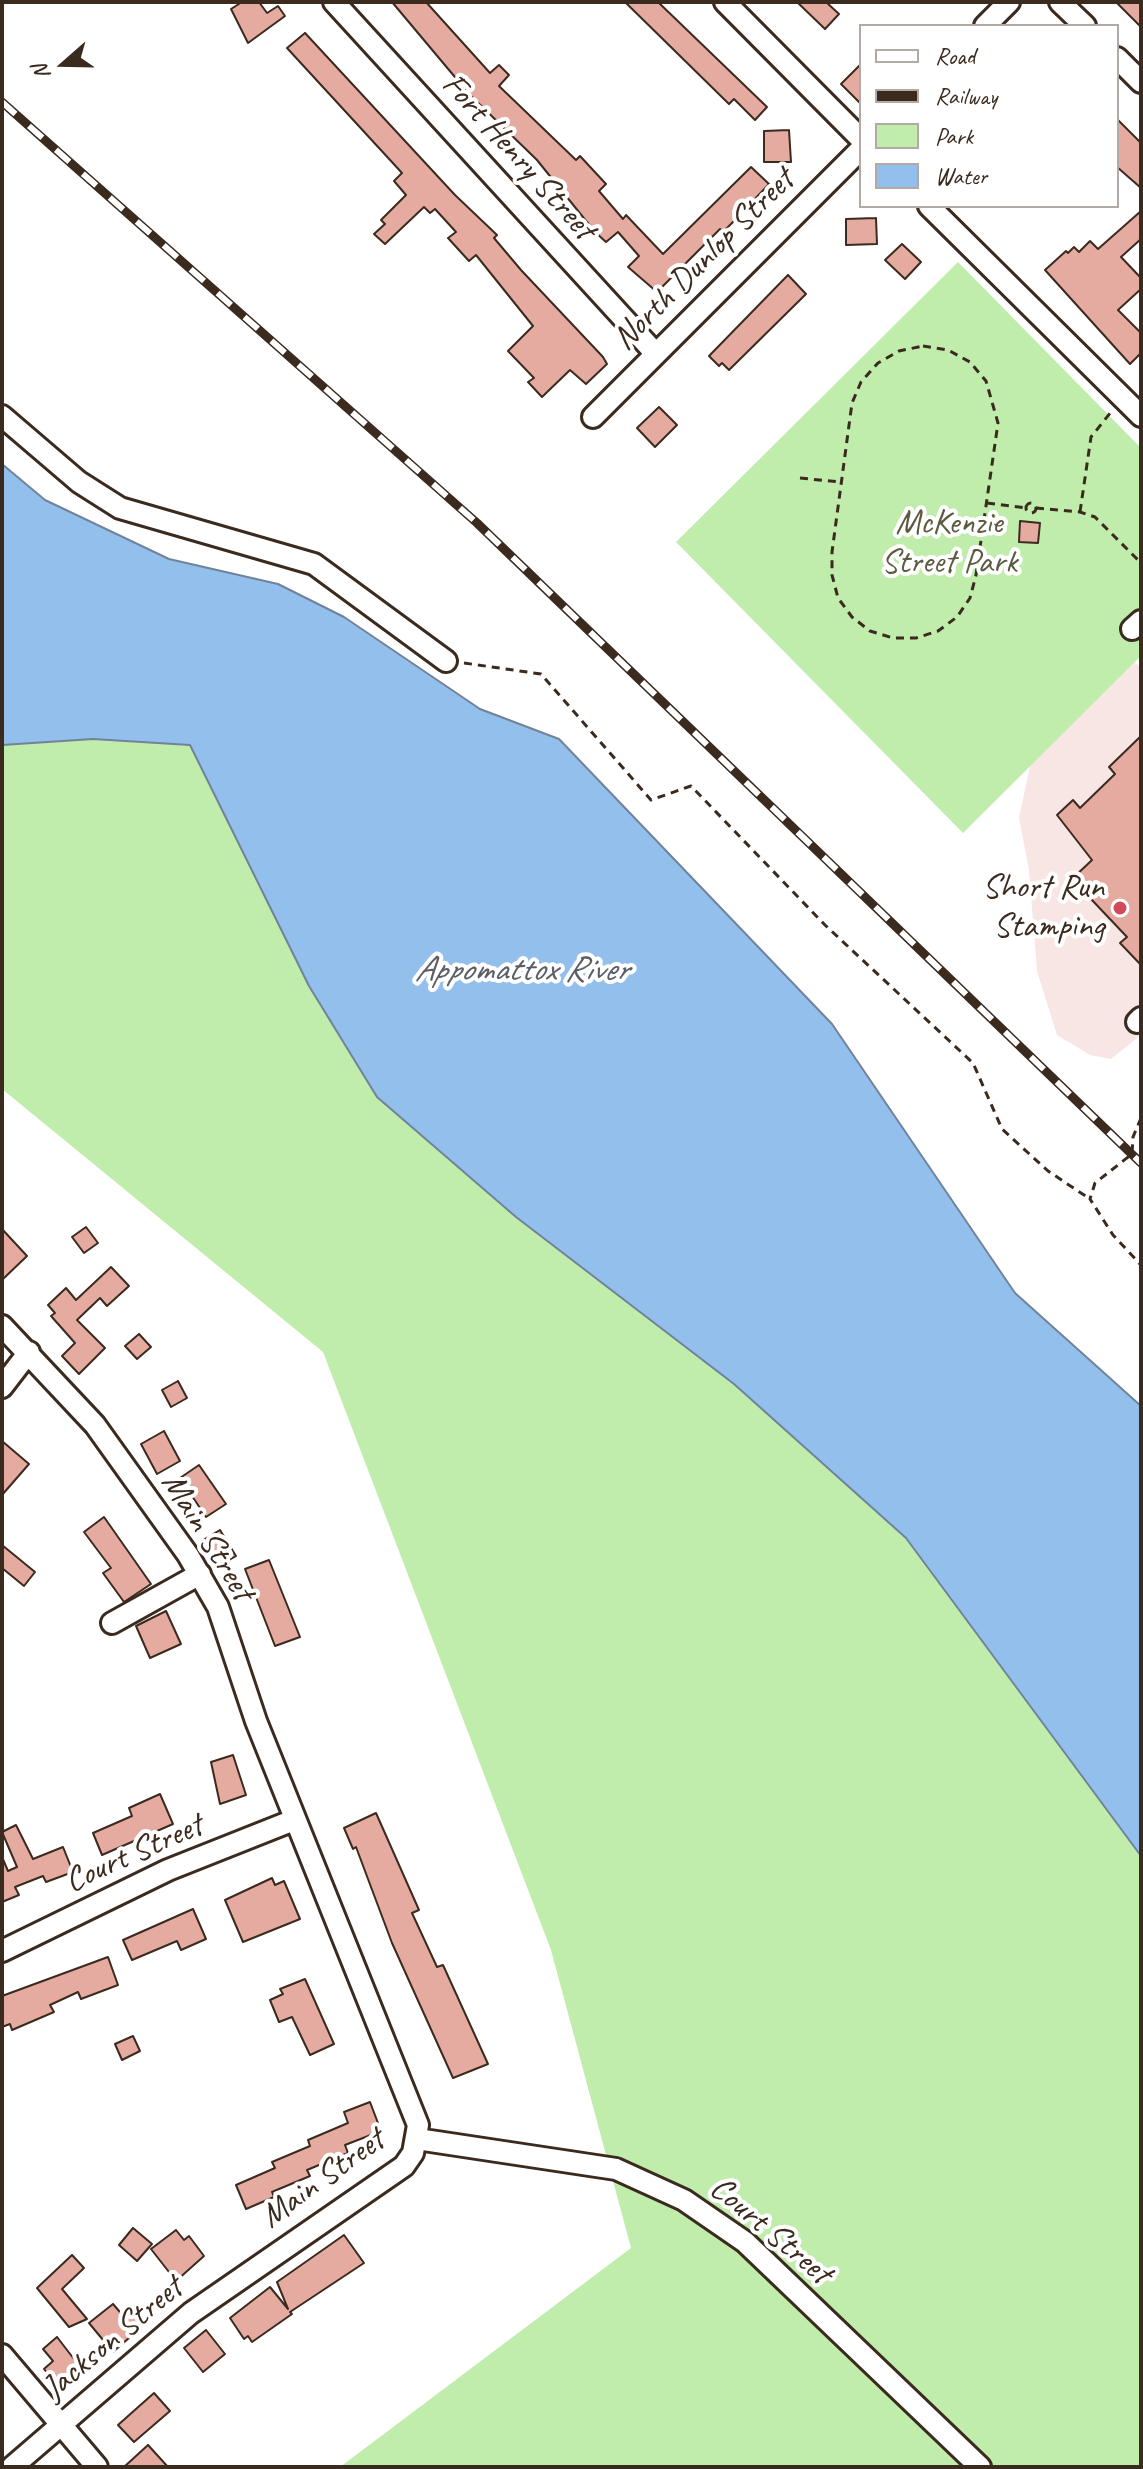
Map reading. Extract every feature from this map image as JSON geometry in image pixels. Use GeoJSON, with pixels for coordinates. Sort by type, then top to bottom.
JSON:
{"type":"FeatureCollection","features":[{"type":"Feature","properties":{"kind":"street","name":"Fort Henry Street"},"geometry":{"type":"LineString","coordinates":[[334,2],[656,354]]}},
{"type":"Feature","properties":{"kind":"street"},"geometry":{"type":"LineString","coordinates":[[725,2],[859,137]]}},
{"type":"Feature","properties":{"kind":"street"},"geometry":{"type":"LineString","coordinates":[[987,24],[1009,2]]}},
{"type":"Feature","properties":{"kind":"street"},"geometry":{"type":"LineString","coordinates":[[1060,2],[1083,24]]}},
{"type":"Feature","properties":{"kind":"street"},"geometry":{"type":"LineString","coordinates":[[1119,60],[1141,82]]}},
{"type":"Feature","properties":{"kind":"street","name":"North Dunlop Street"},"geometry":{"type":"LineString","coordinates":[[593,417],[859,151]]}},
{"type":"Feature","properties":{"kind":"street"},"geometry":{"type":"LineString","coordinates":[[931,208],[1141,416]]}},
{"type":"Feature","properties":{"kind":"street"},"geometry":{"type":"LineString","coordinates":[[2,416],[79,482],[120,508],[314,564],[446,661]]}},
{"type":"Feature","properties":{"kind":"street","name":"Main Street"},"geometry":{"type":"LineString","coordinates":[[2,1326],[95,1425],[200,1574],[234,1648],[256,1721],[294,1820],[414,2110],[417,2139],[404,2166],[348,2208],[258,2266]]}},
{"type":"Feature","properties":{"kind":"street"},"geometry":{"type":"LineString","coordinates":[[2,1387],[29,1352]]}},
{"type":"Feature","properties":{"kind":"street"},"geometry":{"type":"LineString","coordinates":[[112,1623],[200,1574]]}},
{"type":"Feature","properties":{"kind":"street","name":"Court Street"},"geometry":{"type":"LineString","coordinates":[[2,1951],[168,1870],[294,1820]]}},
{"type":"Feature","properties":{"kind":"street","name":"Court Street"},"geometry":{"type":"LineString","coordinates":[[417,2139],[616,2169],[684,2200],[745,2242],[980,2467]]}},
{"type":"Feature","properties":{"kind":"street","name":"Jackson Street"},"geometry":{"type":"LineString","coordinates":[[12,2467],[191,2313],[258,2266]]}},
{"type":"Feature","properties":{"kind":"street"},"geometry":{"type":"LineString","coordinates":[[2,2355],[97,2467]]}},
{"type":"Feature","properties":{"kind":"path"},"geometry":{"type":"LineString","coordinates":[[923,346],[948,350],[970,362],[986,381],[996,404],[998,423],[976,575],[970,598],[957,617],[938,631],[916,638],[893,638],[870,631],[852,617],[838,598],[832,564],[842,483],[852,403],[861,382],[888,357],[923,346]]}},
{"type":"Feature","properties":{"kind":"path"},"geometry":{"type":"LineString","coordinates":[[1080,512],[1091,437],[1124,399]]}},
{"type":"Feature","properties":{"kind":"path"},"geometry":{"type":"LineString","coordinates":[[800,478],[842,483]]}},
{"type":"Feature","properties":{"kind":"path"},"geometry":{"type":"LineString","coordinates":[[1026,508],[1031,502],[1036,508]]}},
{"type":"Feature","properties":{"kind":"path"},"geometry":{"type":"LineString","coordinates":[[987,503],[1026,508],[1030,513],[1036,508],[1080,512],[1103,523],[1141,563]]}},
{"type":"Feature","properties":{"kind":"path"},"geometry":{"type":"LineString","coordinates":[[446,661],[541,674],[651,800],[691,786],[825,925],[973,1063],[1002,1129],[1048,1171],[1090,1199],[1113,1235],[1141,1265]]}},
{"type":"Feature","properties":{"kind":"path"},"geometry":{"type":"LineString","coordinates":[[1090,1199],[1095,1183],[1132,1154],[1133,1137],[1141,1118]]}},
{"type":"Feature","properties":{"kind":"shaded area"},"geometry":{"type":"Polygon","coordinates":[[[1135,662],[1141,668],[1141,1035],[1111,1059],[1090,1055],[1057,1035],[1037,971],[1029,870],[1019,818],[1030,766],[1135,662]]]}},
{"type":"Feature","properties":{"kind":"green space","name":"McKenzie Street Park"},"geometry":{"type":"Polygon","coordinates":[[[958,262],[1141,448],[1141,656],[963,833],[676,542],[958,262]]]}},
{"type":"Feature","properties":{"kind":"green space"},"geometry":{"type":"Polygon","coordinates":[[[93,739],[190,745],[309,985],[377,1097],[516,1217],[734,1384],[906,1538],[1141,1856],[1141,2467],[340,2467],[631,2248],[551,1950],[323,1352],[2,1089],[2,745],[93,739]]]}},
{"type":"Feature","properties":{"kind":"water","name":"Appomattox River"},"geometry":{"type":"Polygon","coordinates":[[[2,464],[45,500],[169,559],[278,584],[344,617],[480,709],[559,739],[832,1024],[1015,1293],[1141,1406],[1141,1856],[906,1538],[734,1384],[516,1217],[377,1097],[309,986],[190,745],[93,739],[2,745],[2,464]]]}},
{"type":"Feature","properties":{"kind":"building"},"geometry":{"type":"Polygon","coordinates":[[[242,2],[259,2],[267,13],[278,6],[285,16],[248,43],[231,9],[242,2]]]}},
{"type":"Feature","properties":{"kind":"building"},"geometry":{"type":"Polygon","coordinates":[[[392,2],[426,2],[490,73],[499,65],[509,75],[499,86],[576,160],[580,156],[606,184],[599,191],[623,219],[626,215],[663,254],[751,167],[769,184],[723,232],[720,229],[657,292],[628,267],[639,256],[618,232],[606,242],[595,232],[537,160],[470,95],[392,2]]]}},
{"type":"Feature","properties":{"kind":"building"},"geometry":{"type":"Polygon","coordinates":[[[625,2],[658,2],[767,107],[755,120],[734,99],[729,104],[625,2]]]}},
{"type":"Feature","properties":{"kind":"building"},"geometry":{"type":"Polygon","coordinates":[[[797,2],[826,2],[839,14],[825,29],[797,2]]]}},
{"type":"Feature","properties":{"kind":"building"},"geometry":{"type":"Polygon","coordinates":[[[1116,2],[1141,2],[1141,27],[1116,2]]]}},
{"type":"Feature","properties":{"kind":"building"},"geometry":{"type":"Polygon","coordinates":[[[305,33],[455,195],[497,235],[494,238],[521,270],[603,357],[607,364],[586,384],[570,370],[542,397],[528,382],[534,378],[508,351],[533,326],[476,255],[469,261],[448,238],[456,232],[435,209],[430,213],[424,207],[385,244],[374,234],[385,224],[381,220],[406,195],[394,181],[402,173],[287,48],[305,33]]]}},
{"type":"Feature","properties":{"kind":"building"},"geometry":{"type":"Polygon","coordinates":[[[859,66],[859,102],[841,84],[859,66]]]}},
{"type":"Feature","properties":{"kind":"building"},"geometry":{"type":"Polygon","coordinates":[[[1119,121],[1141,143],[1141,188],[1119,169],[1119,121]]]}},
{"type":"Feature","properties":{"kind":"building"},"geometry":{"type":"Polygon","coordinates":[[[789,130],[791,162],[764,162],[764,131],[789,130]]]}},
{"type":"Feature","properties":{"kind":"building"},"geometry":{"type":"Polygon","coordinates":[[[1141,211],[1141,239],[1121,257],[1141,278],[1141,289],[1118,310],[1141,333],[1141,353],[1130,364],[1045,270],[1074,247],[1079,252],[1090,241],[1098,249],[1141,211]]]}},
{"type":"Feature","properties":{"kind":"building"},"geometry":{"type":"Polygon","coordinates":[[[876,218],[877,244],[846,245],[846,219],[876,218]]]}},
{"type":"Feature","properties":{"kind":"building"},"geometry":{"type":"Polygon","coordinates":[[[902,244],[921,262],[905,279],[885,260],[902,244]]]}},
{"type":"Feature","properties":{"kind":"building"},"geometry":{"type":"Polygon","coordinates":[[[788,275],[806,294],[729,370],[722,363],[719,366],[709,356],[788,275]]]}},
{"type":"Feature","properties":{"kind":"building"},"geometry":{"type":"Polygon","coordinates":[[[659,407],[677,425],[655,447],[637,428],[659,407]]]}},
{"type":"Feature","properties":{"kind":"building"},"geometry":{"type":"Polygon","coordinates":[[[1020,521],[1040,523],[1038,543],[1019,542],[1020,521]]]}},
{"type":"Feature","properties":{"kind":"building"},"geometry":{"type":"Polygon","coordinates":[[[1141,736],[1141,965],[1120,943],[1127,937],[1072,879],[1092,860],[1057,815],[1073,800],[1080,808],[1115,774],[1109,767],[1141,736]]]}},
{"type":"Feature","properties":{"kind":"building"},"geometry":{"type":"Polygon","coordinates":[[[86,1227],[98,1243],[84,1253],[72,1237],[86,1227]]]}},
{"type":"Feature","properties":{"kind":"building"},"geometry":{"type":"Polygon","coordinates":[[[2,1229],[27,1256],[2,1280],[2,1229]]]}},
{"type":"Feature","properties":{"kind":"building"},"geometry":{"type":"Polygon","coordinates":[[[111,1267],[129,1286],[107,1306],[100,1298],[77,1320],[105,1348],[79,1374],[62,1356],[75,1343],[51,1316],[55,1313],[48,1305],[66,1288],[76,1300],[111,1267]]]}},
{"type":"Feature","properties":{"kind":"building"},"geometry":{"type":"Polygon","coordinates":[[[139,1334],[151,1347],[137,1359],[125,1346],[139,1334]]]}},
{"type":"Feature","properties":{"kind":"building"},"geometry":{"type":"Polygon","coordinates":[[[178,1381],[187,1398],[171,1407],[162,1390],[178,1381]]]}},
{"type":"Feature","properties":{"kind":"building"},"geometry":{"type":"Polygon","coordinates":[[[164,1431],[180,1461],[157,1474],[141,1444],[164,1431]]]}},
{"type":"Feature","properties":{"kind":"building"},"geometry":{"type":"Polygon","coordinates":[[[2,1441],[29,1464],[2,1495],[2,1441]]]}},
{"type":"Feature","properties":{"kind":"building"},"geometry":{"type":"Polygon","coordinates":[[[199,1465],[226,1504],[206,1517],[180,1478],[199,1465]]]}},
{"type":"Feature","properties":{"kind":"building"},"geometry":{"type":"Polygon","coordinates":[[[104,1517],[151,1584],[124,1602],[103,1573],[111,1568],[84,1532],[104,1517]]]}},
{"type":"Feature","properties":{"kind":"building"},"geometry":{"type":"Polygon","coordinates":[[[220,1530],[236,1556],[217,1567],[203,1540],[220,1530]]]}},
{"type":"Feature","properties":{"kind":"building"},"geometry":{"type":"Polygon","coordinates":[[[2,1545],[35,1572],[24,1586],[2,1568],[2,1545]]]}},
{"type":"Feature","properties":{"kind":"building"},"geometry":{"type":"Polygon","coordinates":[[[269,1560],[300,1637],[275,1646],[245,1569],[269,1560]]]}},
{"type":"Feature","properties":{"kind":"building"},"geometry":{"type":"Polygon","coordinates":[[[166,1611],[181,1644],[150,1658],[136,1626],[166,1611]]]}},
{"type":"Feature","properties":{"kind":"building"},"geometry":{"type":"Polygon","coordinates":[[[233,1755],[246,1795],[220,1804],[211,1762],[233,1755]]]}},
{"type":"Feature","properties":{"kind":"building"},"geometry":{"type":"Polygon","coordinates":[[[160,1794],[173,1824],[102,1855],[93,1833],[132,1816],[129,1808],[160,1794]]]}},
{"type":"Feature","properties":{"kind":"building"},"geometry":{"type":"Polygon","coordinates":[[[376,1813],[419,1910],[412,1913],[437,1967],[443,1965],[488,2064],[453,2078],[392,1943],[356,1847],[353,1849],[344,1828],[376,1813]]]}},
{"type":"Feature","properties":{"kind":"building"},"geometry":{"type":"Polygon","coordinates":[[[16,1825],[33,1859],[63,1847],[73,1872],[46,1882],[43,1876],[15,1887],[19,1895],[2,1902],[2,1857],[8,1871],[17,1867],[2,1832],[16,1825]]]}},
{"type":"Feature","properties":{"kind":"building"},"geometry":{"type":"Polygon","coordinates":[[[272,1878],[275,1885],[284,1881],[300,1919],[243,1942],[225,1900],[272,1878]]]}},
{"type":"Feature","properties":{"kind":"building"},"geometry":{"type":"Polygon","coordinates":[[[193,1909],[206,1939],[181,1950],[177,1941],[132,1960],[123,1940],[193,1909]]]}},
{"type":"Feature","properties":{"kind":"building"},"geometry":{"type":"Polygon","coordinates":[[[108,1957],[118,1985],[81,1999],[78,1992],[50,2005],[54,2012],[12,2030],[10,2024],[2,2027],[2,1996],[108,1957]]]}},
{"type":"Feature","properties":{"kind":"building"},"geometry":{"type":"Polygon","coordinates":[[[305,1979],[334,2044],[310,2055],[292,2017],[279,2022],[270,2000],[283,1994],[280,1989],[305,1979]]]}},
{"type":"Feature","properties":{"kind":"building"},"geometry":{"type":"Polygon","coordinates":[[[133,2036],[140,2051],[122,2060],[115,2044],[133,2036]]]}},
{"type":"Feature","properties":{"kind":"building"},"geometry":{"type":"Polygon","coordinates":[[[370,2102],[381,2131],[345,2145],[348,2153],[307,2170],[310,2176],[272,2192],[274,2197],[246,2209],[236,2185],[275,2168],[272,2162],[310,2146],[308,2140],[348,2123],[344,2112],[370,2102]]]}},
{"type":"Feature","properties":{"kind":"building"},"geometry":{"type":"Polygon","coordinates":[[[133,2228],[152,2244],[137,2261],[119,2245],[133,2228]]]}},
{"type":"Feature","properties":{"kind":"building"},"geometry":{"type":"Polygon","coordinates":[[[176,2230],[184,2240],[189,2236],[204,2256],[176,2281],[151,2249],[176,2230]]]}},
{"type":"Feature","properties":{"kind":"building"},"geometry":{"type":"Polygon","coordinates":[[[344,2235],[364,2263],[290,2312],[292,2314],[252,2342],[248,2336],[244,2339],[230,2318],[270,2287],[288,2309],[277,2282],[344,2235]]]}},
{"type":"Feature","properties":{"kind":"building"},"geometry":{"type":"Polygon","coordinates":[[[72,2255],[84,2268],[62,2289],[87,2319],[69,2327],[37,2288],[72,2255]]]}},
{"type":"Feature","properties":{"kind":"building"},"geometry":{"type":"Polygon","coordinates":[[[113,2304],[125,2318],[134,2311],[145,2324],[113,2352],[89,2323],[113,2304]]]}},
{"type":"Feature","properties":{"kind":"building"},"geometry":{"type":"Polygon","coordinates":[[[206,2330],[225,2354],[203,2372],[184,2348],[206,2330]]]}},
{"type":"Feature","properties":{"kind":"building"},"geometry":{"type":"Polygon","coordinates":[[[57,2337],[84,2372],[61,2391],[44,2369],[53,2361],[43,2349],[57,2337]]]}},
{"type":"Feature","properties":{"kind":"building"},"geometry":{"type":"Polygon","coordinates":[[[154,2393],[170,2411],[134,2442],[118,2425],[154,2393]]]}},
{"type":"Feature","properties":{"kind":"building"},"geometry":{"type":"Polygon","coordinates":[[[148,2445],[168,2467],[124,2467],[148,2445]]]}},
{"type":"Feature","properties":{"kind":"railway"},"geometry":{"type":"LineString","coordinates":[[2,102],[477,523],[1141,1163]]}},
{"type":"Feature","properties":{"kind":"place","name":"Short Run Stamping"},"geometry":{"type":"Point","coordinates":[1120,908]}}]}
